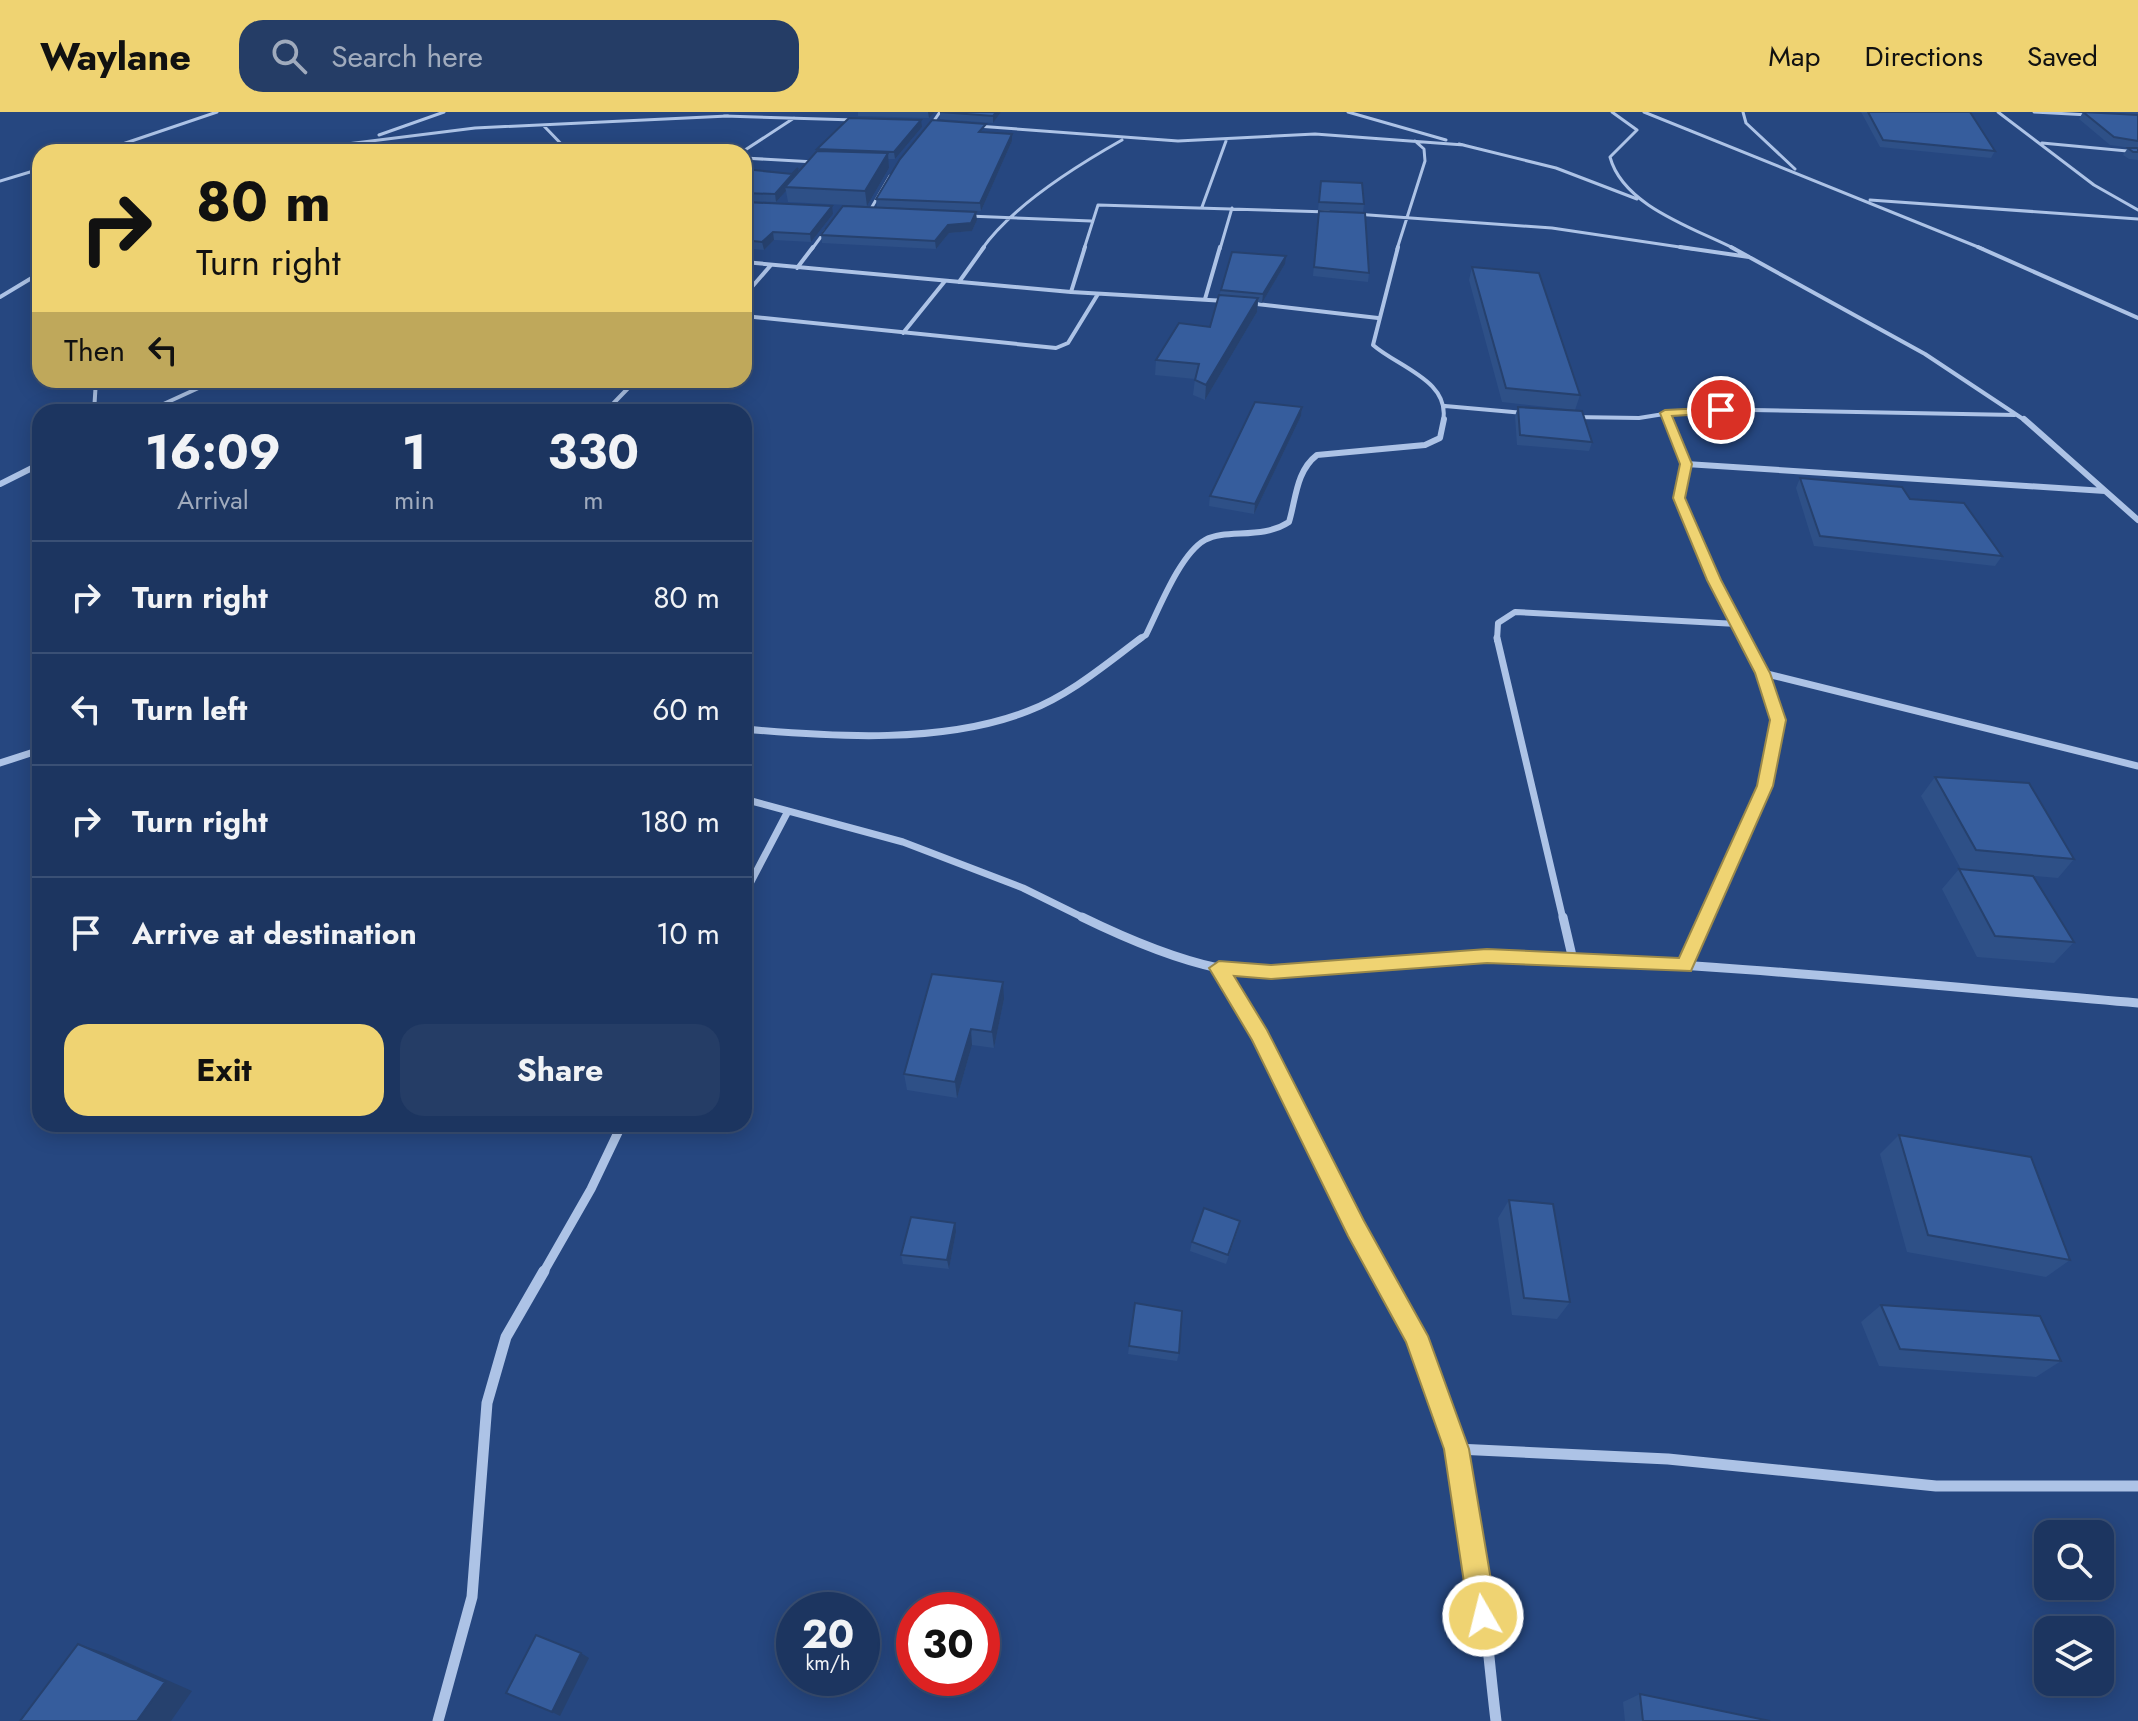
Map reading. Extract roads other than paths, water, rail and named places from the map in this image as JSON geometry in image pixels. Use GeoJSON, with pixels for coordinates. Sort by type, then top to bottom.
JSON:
{"type":"FeatureCollection","features":[{"type":"Feature","properties":{"kind":"street"},"geometry":{"type":"LineString","coordinates":[[123,144],[217,112]]}},
{"type":"Feature","properties":{"kind":"street"},"geometry":{"type":"LineString","coordinates":[[340,144],[385,134],[444,112]]}},
{"type":"Feature","properties":{"kind":"street"},"geometry":{"type":"LineString","coordinates":[[347,144],[475,128],[758,112]]}},
{"type":"Feature","properties":{"kind":"street"},"geometry":{"type":"LineString","coordinates":[[924,134],[940,112]]}},
{"type":"Feature","properties":{"kind":"street"},"geometry":{"type":"LineString","coordinates":[[1348,112],[1556,168],[1645,202],[1897,337],[2018,415],[2138,520]]}},
{"type":"Feature","properties":{"kind":"street"},"geometry":{"type":"LineString","coordinates":[[1612,112],[1637,130],[1610,157],[1612,170],[1624,186],[1645,202]]}},
{"type":"Feature","properties":{"kind":"street"},"geometry":{"type":"LineString","coordinates":[[1644,112],[1802,174],[2138,318]]}},
{"type":"Feature","properties":{"kind":"street"},"geometry":{"type":"LineString","coordinates":[[1743,112],[1746,123],[1802,174]]}},
{"type":"Feature","properties":{"kind":"street"},"geometry":{"type":"LineString","coordinates":[[1998,112],[2094,185],[2138,210]]}},
{"type":"Feature","properties":{"kind":"street"},"geometry":{"type":"LineString","coordinates":[[2034,112],[2093,115]]}},
{"type":"Feature","properties":{"kind":"street"},"geometry":{"type":"LineString","coordinates":[[724,116],[858,120]]}},
{"type":"Feature","properties":{"kind":"street"},"geometry":{"type":"LineString","coordinates":[[752,145],[794,118]]}},
{"type":"Feature","properties":{"kind":"street"},"geometry":{"type":"LineString","coordinates":[[918,123],[948,124]]}},
{"type":"Feature","properties":{"kind":"street"},"geometry":{"type":"LineString","coordinates":[[543,125],[561,144]]}},
{"type":"Feature","properties":{"kind":"street"},"geometry":{"type":"LineString","coordinates":[[963,125],[1123,139],[1226,141],[1315,134],[1464,145]]}},
{"type":"Feature","properties":{"kind":"street"},"geometry":{"type":"LineString","coordinates":[[959,282],[996,229],[1123,139]]}},
{"type":"Feature","properties":{"kind":"street"},"geometry":{"type":"LineString","coordinates":[[1202,207],[1226,141]]}},
{"type":"Feature","properties":{"kind":"street"},"geometry":{"type":"LineString","coordinates":[[752,730],[821,736],[952,730],[1028,711],[1074,687],[1146,635],[1187,557],[1206,539],[1275,531],[1289,522],[1305,465],[1313,456],[1330,451],[1391,452],[1425,448],[1440,438],[1445,406],[1434,386],[1385,357],[1373,345],[1405,218],[1425,161],[1424,149],[1415,141]]}},
{"type":"Feature","properties":{"kind":"street"},"geometry":{"type":"LineString","coordinates":[[2041,143],[2138,152]]}},
{"type":"Feature","properties":{"kind":"street"},"geometry":{"type":"LineString","coordinates":[[752,158],[816,162],[807,173]]}},
{"type":"Feature","properties":{"kind":"street"},"geometry":{"type":"LineString","coordinates":[[0,181],[32,171]]}},
{"type":"Feature","properties":{"kind":"street"},"geometry":{"type":"LineString","coordinates":[[869,212],[891,174]]}},
{"type":"Feature","properties":{"kind":"street"},"geometry":{"type":"LineString","coordinates":[[1861,199],[2138,219]]}},
{"type":"Feature","properties":{"kind":"street"},"geometry":{"type":"LineString","coordinates":[[1071,292],[1094,209],[1108,203],[1552,228],[1749,257]]}},
{"type":"Feature","properties":{"kind":"street"},"geometry":{"type":"LineString","coordinates":[[1205,299],[1232,208]]}},
{"type":"Feature","properties":{"kind":"street"},"geometry":{"type":"LineString","coordinates":[[855,211],[884,212]]}},
{"type":"Feature","properties":{"kind":"street"},"geometry":{"type":"LineString","coordinates":[[962,216],[1091,221]]}},
{"type":"Feature","properties":{"kind":"street"},"geometry":{"type":"LineString","coordinates":[[797,268],[832,222]]}},
{"type":"Feature","properties":{"kind":"street"},"geometry":{"type":"LineString","coordinates":[[752,263],[1071,292],[1205,299],[1378,318]]}},
{"type":"Feature","properties":{"kind":"street"},"geometry":{"type":"LineString","coordinates":[[752,287],[771,265]]}},
{"type":"Feature","properties":{"kind":"street"},"geometry":{"type":"LineString","coordinates":[[0,297],[32,278]]}},
{"type":"Feature","properties":{"kind":"street"},"geometry":{"type":"LineString","coordinates":[[903,333],[945,281]]}},
{"type":"Feature","properties":{"kind":"street"},"geometry":{"type":"LineString","coordinates":[[752,317],[1034,349],[1056,348],[1068,343],[1098,294]]}},
{"type":"Feature","properties":{"kind":"street"},"geometry":{"type":"LineString","coordinates":[[164,404],[198,388]]}},
{"type":"Feature","properties":{"kind":"street"},"geometry":{"type":"LineString","coordinates":[[613,404],[628,388]]}},
{"type":"Feature","properties":{"kind":"street"},"geometry":{"type":"LineString","coordinates":[[1445,406],[1537,414]]}},
{"type":"Feature","properties":{"kind":"street"},"geometry":{"type":"LineString","coordinates":[[1565,416],[1639,418],[1695,409],[2018,415]]}},
{"type":"Feature","properties":{"kind":"street"},"geometry":{"type":"LineString","coordinates":[[1665,413],[1686,464],[1679,498],[1682,511],[1763,673],[1778,720],[1765,786],[1685,966]]}},
{"type":"Feature","properties":{"kind":"street"},"geometry":{"type":"LineString","coordinates":[[1686,464],[2105,491]]}},
{"type":"Feature","properties":{"kind":"street"},"geometry":{"type":"LineString","coordinates":[[0,484],[32,468]]}},
{"type":"Feature","properties":{"kind":"street"},"geometry":{"type":"LineString","coordinates":[[1573,960],[1497,643],[1498,623],[1515,612],[1737,624]]}},
{"type":"Feature","properties":{"kind":"street"},"geometry":{"type":"LineString","coordinates":[[1763,673],[2138,766]]}},
{"type":"Feature","properties":{"kind":"street"},"geometry":{"type":"LineString","coordinates":[[0,763],[32,753]]}},
{"type":"Feature","properties":{"kind":"street"},"geometry":{"type":"LineString","coordinates":[[752,802],[903,842],[1023,888],[1130,940],[1219,968],[1271,972],[1487,956],[1685,966],[2138,1003]]}},
{"type":"Feature","properties":{"kind":"street"},"geometry":{"type":"LineString","coordinates":[[752,880],[787,813]]}},
{"type":"Feature","properties":{"kind":"street"},"geometry":{"type":"LineString","coordinates":[[1219,968],[1260,1035],[1356,1229],[1416,1336],[1457,1449],[1480,1590],[1496,1721]]}},
{"type":"Feature","properties":{"kind":"street"},"geometry":{"type":"LineString","coordinates":[[438,1721],[472,1597],[487,1403],[506,1337],[591,1189],[618,1132]]}},
{"type":"Feature","properties":{"kind":"street"},"geometry":{"type":"LineString","coordinates":[[1457,1449],[1668,1459],[1936,1486],[2138,1486]]}}]}
